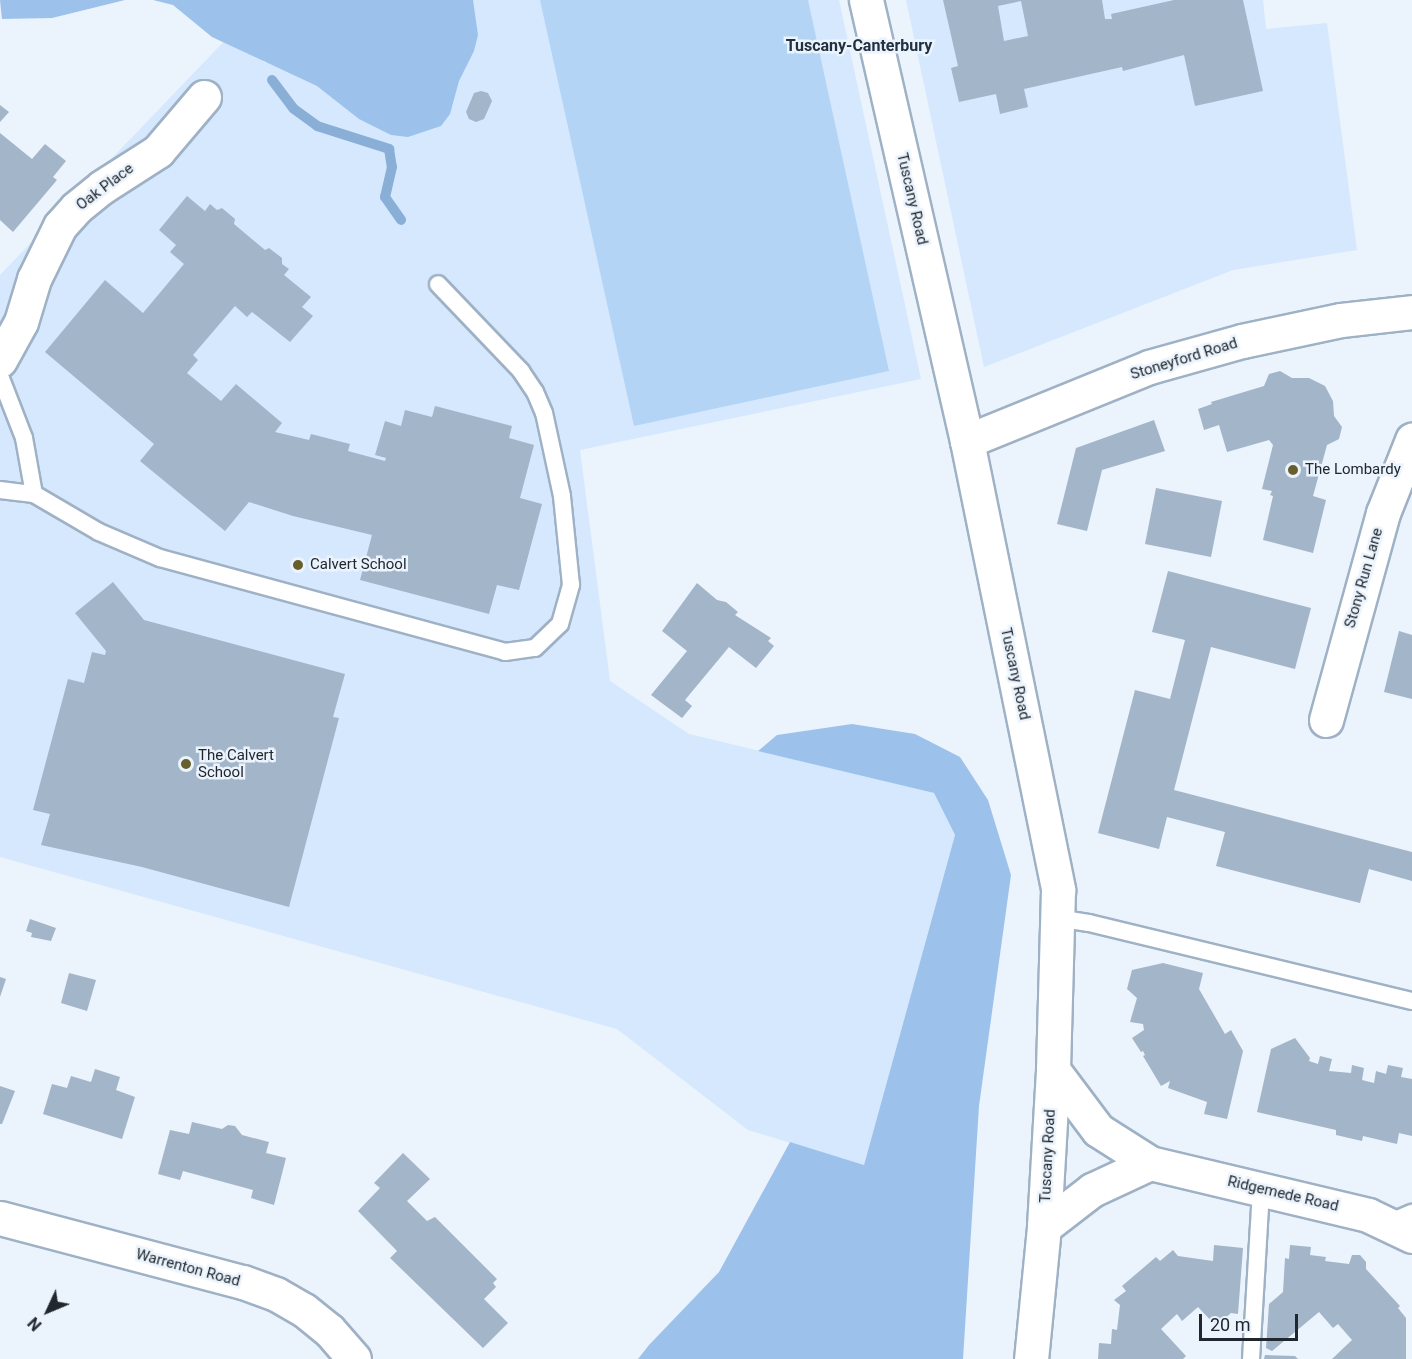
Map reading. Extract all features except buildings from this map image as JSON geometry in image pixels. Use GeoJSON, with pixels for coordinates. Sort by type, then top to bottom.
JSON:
{"type":"FeatureCollection","features":[{"type":"Feature","properties":{"kind":"street","name":"Tuscany Road"},"geometry":{"type":"LineString","coordinates":[[866,0],[967,441],[1058,890],[1053,1070],[1044,1227],[1031,1359]]}},
{"type":"Feature","properties":{"kind":"street","name":"Oak Place"},"geometry":{"type":"LineString","coordinates":[[0,360],[21,322],[34,279],[60,226],[76,208],[102,187],[158,151],[204,97]]}},
{"type":"Feature","properties":{"kind":"street","name":"Stoneyford Road"},"geometry":{"type":"LineString","coordinates":[[967,441],[1149,367],[1242,341],[1330,322],[1412,312]]}},
{"type":"Feature","properties":{"kind":"street","name":"Stony Run Lane"},"geometry":{"type":"LineString","coordinates":[[1326,720],[1383,513],[1412,440]]}},
{"type":"Feature","properties":{"kind":"street","name":"Ridgemede Road"},"geometry":{"type":"LineString","coordinates":[[1053,1070],[1098,1130],[1150,1163],[1404,1224]]}},
{"type":"Feature","properties":{"kind":"street"},"geometry":{"type":"LineString","coordinates":[[1044,1227],[1092,1190],[1150,1163]]}},
{"type":"Feature","properties":{"kind":"street","name":"Warrenton Road"},"geometry":{"type":"LineString","coordinates":[[0,1218],[243,1282],[276,1294],[304,1310],[329,1330],[354,1359]]}},
{"type":"Feature","properties":{"kind":"lane"},"geometry":{"type":"LineString","coordinates":[[0,490],[34,494],[99,532],[160,558],[505,652],[536,648],[560,624],[571,585],[562,496],[544,413],[535,392],[521,371],[438,284]]}},
{"type":"Feature","properties":{"kind":"lane"},"geometry":{"type":"LineString","coordinates":[[0,376],[24,438],[34,494]]}},
{"type":"Feature","properties":{"kind":"lane"},"geometry":{"type":"LineString","coordinates":[[1057,918],[1089,922],[1412,1001]]}},
{"type":"Feature","properties":{"kind":"lane"},"geometry":{"type":"LineString","coordinates":[[1251,1359],[1261,1189]]}},
{"type":"Feature","properties":{"kind":"shaded area"},"geometry":{"type":"Polygon","coordinates":[[[0,0],[125,0],[52,18],[2,19],[0,0]]]}},
{"type":"Feature","properties":{"kind":"shaded area"},"geometry":{"type":"Polygon","coordinates":[[[153,0],[473,0],[478,35],[474,51],[459,81],[450,114],[441,126],[408,137],[391,135],[359,119],[317,86],[212,37],[173,5],[153,0]]]}},
{"type":"Feature","properties":{"kind":"shaded area","name":"Calvert School"},"geometry":{"type":"Polygon","coordinates":[[[326,0],[839,0],[921,379],[580,450],[610,681],[689,734],[934,793],[955,835],[864,1165],[748,1130],[617,1029],[0,857],[0,275],[233,32],[265,63],[326,0]]]}},
{"type":"Feature","properties":{"kind":"shaded area"},"geometry":{"type":"Polygon","coordinates":[[[540,0],[808,0],[889,371],[634,426],[540,0]]]}},
{"type":"Feature","properties":{"kind":"shaded area"},"geometry":{"type":"Polygon","coordinates":[[[906,0],[1263,0],[1266,29],[1327,23],[1357,250],[1233,270],[984,367],[906,0]]]}},
{"type":"Feature","properties":{"kind":"shaded area"},"geometry":{"type":"Polygon","coordinates":[[[852,724],[915,734],[960,757],[988,800],[1011,875],[979,1106],[963,1359],[638,1359],[719,1272],[790,1142],[864,1165],[955,835],[934,793],[758,751],[777,735],[852,724]]]}},
{"type":"Feature","properties":{"kind":"waterway"},"geometry":{"type":"LineString","coordinates":[[272,80],[294,109],[317,126],[389,149],[392,167],[385,197],[401,220]]}},
{"type":"Feature","properties":{"kind":"place","name":"The Lombardy"},"geometry":{"type":"Point","coordinates":[1293,470]}},
{"type":"Feature","properties":{"kind":"place","name":"Calvert School"},"geometry":{"type":"Point","coordinates":[298,565]}},
{"type":"Feature","properties":{"kind":"place","name":"The Calvert School"},"geometry":{"type":"Point","coordinates":[186,764]}},
{"type":"Feature","properties":{"kind":"district","name":"Tuscany-Canterbury"},"geometry":{"type":"Point","coordinates":[859,46]}}]}
